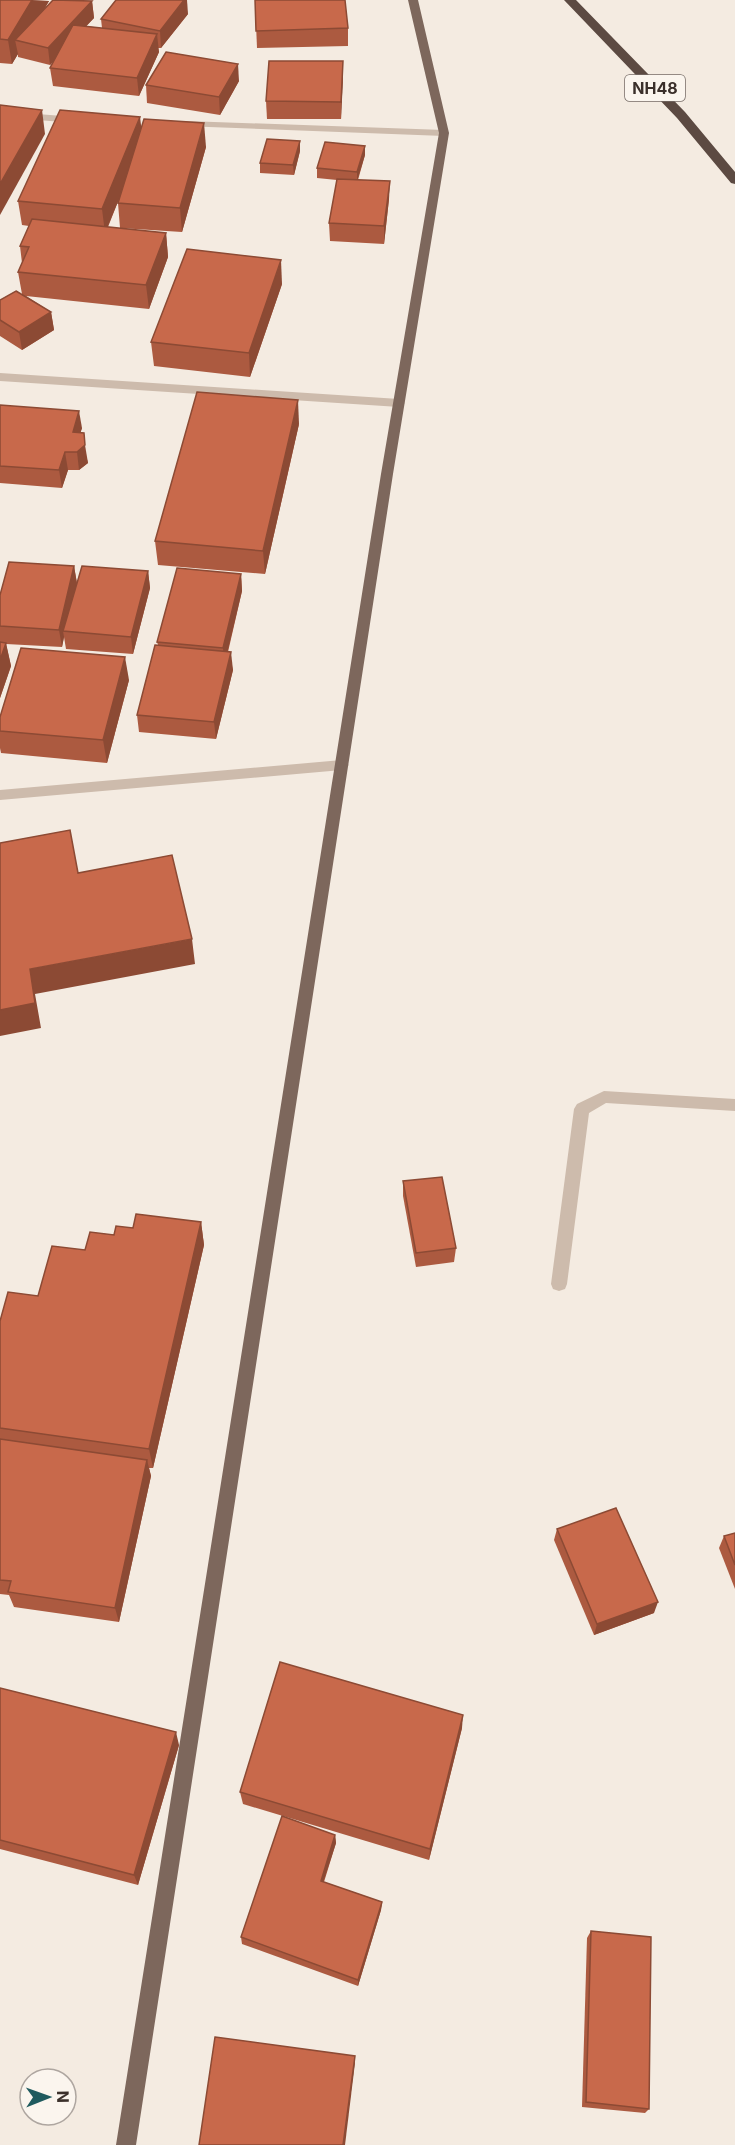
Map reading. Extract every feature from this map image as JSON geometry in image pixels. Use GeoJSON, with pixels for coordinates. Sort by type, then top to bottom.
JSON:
{"type":"FeatureCollection","features":[{"type":"Feature","properties":{"kind":"highway","name":"NH48"},"geometry":{"type":"LineString","coordinates":[[570,0],[681,114],[735,180]]}},
{"type":"Feature","properties":{"kind":"main road"},"geometry":{"type":"LineString","coordinates":[[126,2145],[399,404],[444,134],[413,0]]}},
{"type":"Feature","properties":{"kind":"street"},"geometry":{"type":"LineString","coordinates":[[0,114],[89,121]]}},
{"type":"Feature","properties":{"kind":"street"},"geometry":{"type":"LineString","coordinates":[[172,124],[444,134]]}},
{"type":"Feature","properties":{"kind":"street"},"geometry":{"type":"LineString","coordinates":[[0,377],[399,404]]}},
{"type":"Feature","properties":{"kind":"street"},"geometry":{"type":"LineString","coordinates":[[0,795],[342,765]]}},
{"type":"Feature","properties":{"kind":"street"},"geometry":{"type":"LineString","coordinates":[[559,1284],[582,1109],[604,1097],[735,1105]]}},
{"type":"Feature","properties":{"kind":"building"},"geometry":{"type":"Polygon","coordinates":[[[0,0],[32,0],[8,40],[0,39],[0,0]]]}},
{"type":"Feature","properties":{"kind":"building"},"geometry":{"type":"Polygon","coordinates":[[[53,0],[92,1],[48,48],[15,40],[53,0]]]}},
{"type":"Feature","properties":{"kind":"building"},"geometry":{"type":"Polygon","coordinates":[[[116,0],[184,0],[160,31],[101,19],[116,0]]]}},
{"type":"Feature","properties":{"kind":"building"},"geometry":{"type":"Polygon","coordinates":[[[255,0],[345,0],[348,28],[256,31],[255,0]]]}},
{"type":"Feature","properties":{"kind":"building"},"geometry":{"type":"Polygon","coordinates":[[[73,25],[157,34],[137,78],[50,68],[73,25]]]}},
{"type":"Feature","properties":{"kind":"building"},"geometry":{"type":"Polygon","coordinates":[[[166,52],[238,64],[219,97],[146,85],[166,52]]]}},
{"type":"Feature","properties":{"kind":"building"},"geometry":{"type":"Polygon","coordinates":[[[269,61],[343,61],[341,102],[266,101],[269,61]]]}},
{"type":"Feature","properties":{"kind":"building"},"geometry":{"type":"Polygon","coordinates":[[[0,105],[42,110],[0,184],[0,105]]]}},
{"type":"Feature","properties":{"kind":"building"},"geometry":{"type":"Polygon","coordinates":[[[60,110],[140,117],[102,209],[18,201],[60,110]]]}},
{"type":"Feature","properties":{"kind":"building"},"geometry":{"type":"Polygon","coordinates":[[[144,119],[204,123],[180,208],[118,203],[144,119]]]}},
{"type":"Feature","properties":{"kind":"building"},"geometry":{"type":"Polygon","coordinates":[[[267,139],[300,141],[293,165],[260,163],[267,139]]]}},
{"type":"Feature","properties":{"kind":"building"},"geometry":{"type":"Polygon","coordinates":[[[325,142],[365,146],[357,172],[317,168],[325,142]]]}},
{"type":"Feature","properties":{"kind":"building"},"geometry":{"type":"Polygon","coordinates":[[[337,179],[390,181],[384,226],[329,223],[337,179]]]}},
{"type":"Feature","properties":{"kind":"building"},"geometry":{"type":"Polygon","coordinates":[[[32,219],[166,233],[146,285],[18,272],[29,247],[20,246],[32,219]]]}},
{"type":"Feature","properties":{"kind":"building"},"geometry":{"type":"Polygon","coordinates":[[[187,249],[281,260],[249,353],[151,342],[187,249]]]}},
{"type":"Feature","properties":{"kind":"building"},"geometry":{"type":"Polygon","coordinates":[[[16,291],[51,312],[19,332],[0,320],[0,300],[16,291]]]}},
{"type":"Feature","properties":{"kind":"building"},"geometry":{"type":"Polygon","coordinates":[[[197,392],[298,400],[263,551],[155,541],[197,392]]]}},
{"type":"Feature","properties":{"kind":"building"},"geometry":{"type":"Polygon","coordinates":[[[0,405],[79,411],[73,432],[84,433],[85,445],[77,452],[65,452],[59,470],[0,466],[0,405]]]}},
{"type":"Feature","properties":{"kind":"building"},"geometry":{"type":"Polygon","coordinates":[[[9,562],[74,566],[59,630],[0,626],[0,595],[9,562]]]}},
{"type":"Feature","properties":{"kind":"building"},"geometry":{"type":"Polygon","coordinates":[[[82,566],[148,571],[131,637],[63,631],[82,566]]]}},
{"type":"Feature","properties":{"kind":"building"},"geometry":{"type":"Polygon","coordinates":[[[177,568],[241,574],[223,648],[157,642],[177,568]]]}},
{"type":"Feature","properties":{"kind":"building"},"geometry":{"type":"Polygon","coordinates":[[[0,642],[6,643],[0,660],[0,642]]]}},
{"type":"Feature","properties":{"kind":"building"},"geometry":{"type":"Polygon","coordinates":[[[155,645],[231,652],[214,722],[137,715],[155,645]]]}},
{"type":"Feature","properties":{"kind":"building"},"geometry":{"type":"Polygon","coordinates":[[[21,648],[125,657],[103,740],[0,731],[0,717],[21,648]]]}},
{"type":"Feature","properties":{"kind":"building"},"geometry":{"type":"Polygon","coordinates":[[[70,830],[78,873],[172,855],[192,939],[30,969],[35,1003],[0,1010],[0,843],[70,830]]]}},
{"type":"Feature","properties":{"kind":"building"},"geometry":{"type":"Polygon","coordinates":[[[442,1177],[456,1248],[416,1253],[403,1181],[442,1177]]]}},
{"type":"Feature","properties":{"kind":"building"},"geometry":{"type":"Polygon","coordinates":[[[136,1214],[201,1222],[149,1449],[0,1428],[0,1321],[8,1292],[38,1296],[52,1246],[85,1250],[90,1232],[114,1235],[116,1226],[133,1228],[136,1214]]]}},
{"type":"Feature","properties":{"kind":"building"},"geometry":{"type":"Polygon","coordinates":[[[0,1439],[147,1460],[115,1608],[8,1592],[11,1581],[0,1580],[0,1439]]]}},
{"type":"Feature","properties":{"kind":"building"},"geometry":{"type":"Polygon","coordinates":[[[616,1508],[658,1602],[597,1624],[557,1529],[616,1508]]]}},
{"type":"Feature","properties":{"kind":"building"},"geometry":{"type":"Polygon","coordinates":[[[735,1533],[735,1565],[724,1536],[735,1533]]]}},
{"type":"Feature","properties":{"kind":"building"},"geometry":{"type":"Polygon","coordinates":[[[280,1662],[463,1715],[430,1849],[240,1792],[280,1662]]]}},
{"type":"Feature","properties":{"kind":"building"},"geometry":{"type":"Polygon","coordinates":[[[0,1688],[176,1732],[134,1875],[0,1840],[0,1688]]]}},
{"type":"Feature","properties":{"kind":"building"},"geometry":{"type":"Polygon","coordinates":[[[282,1816],[335,1835],[321,1881],[382,1902],[358,1980],[241,1937],[282,1816]]]}},
{"type":"Feature","properties":{"kind":"building"},"geometry":{"type":"Polygon","coordinates":[[[591,1931],[651,1937],[649,2109],[586,2102],[591,1931]]]}},
{"type":"Feature","properties":{"kind":"building"},"geometry":{"type":"Polygon","coordinates":[[[215,2037],[355,2056],[343,2145],[199,2145],[215,2037]]]}}]}
